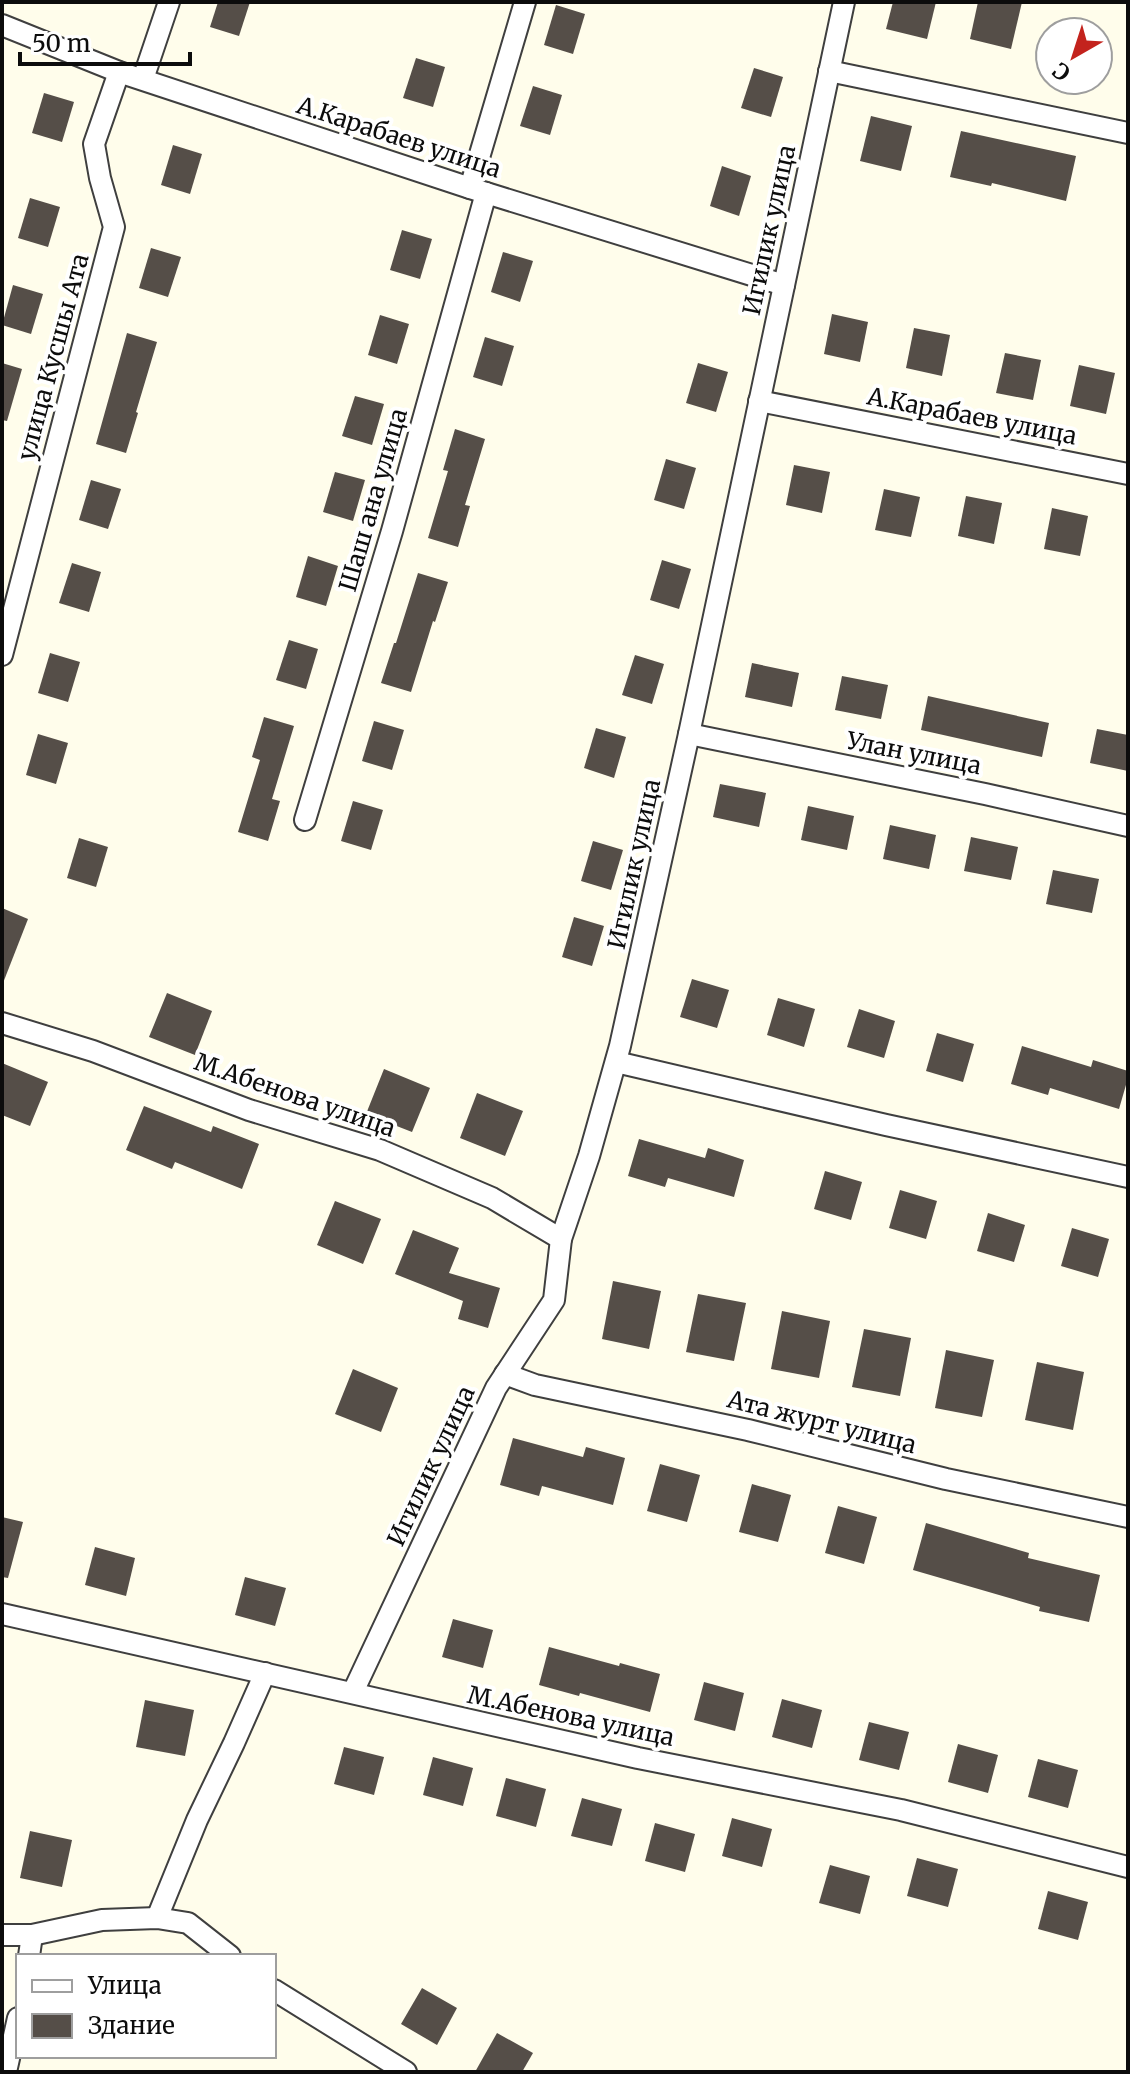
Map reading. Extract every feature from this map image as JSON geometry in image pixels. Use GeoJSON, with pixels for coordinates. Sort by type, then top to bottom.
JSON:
{"type":"FeatureCollection","features":[{"type":"Feature","properties":{"kind":"street"},"geometry":{"type":"LineString","coordinates":[[143,79],[169,2]]}},
{"type":"Feature","properties":{"kind":"street","name":"Шаш ана улица"},"geometry":{"type":"LineString","coordinates":[[305,820],[392,531],[525,2]]}},
{"type":"Feature","properties":{"kind":"street","name":"Игилик улица"},"geometry":{"type":"LineString","coordinates":[[353,1692],[496,1388],[554,1300],[561,1239],[616,1062],[844,2]]}},
{"type":"Feature","properties":{"kind":"street","name":"А.Карабаев улица"},"geometry":{"type":"LineString","coordinates":[[2,25],[119,72],[478,191],[784,285]]}},
{"type":"Feature","properties":{"kind":"street"},"geometry":{"type":"LineString","coordinates":[[829,71],[1128,133]]}},
{"type":"Feature","properties":{"kind":"street","name":"улица Кусшы Ата"},"geometry":{"type":"LineString","coordinates":[[2,655],[114,227],[94,144],[119,72]]}},
{"type":"Feature","properties":{"kind":"street","name":"А.Карабаев улица"},"geometry":{"type":"LineString","coordinates":[[759,401],[1128,474]]}},
{"type":"Feature","properties":{"kind":"street","name":"Улан улица"},"geometry":{"type":"LineString","coordinates":[[689,734],[1128,826]]}},
{"type":"Feature","properties":{"kind":"street","name":"М.Абенова улица"},"geometry":{"type":"LineString","coordinates":[[2,1023],[93,1051],[249,1110],[380,1150],[492,1198],[561,1239]]}},
{"type":"Feature","properties":{"kind":"street"},"geometry":{"type":"LineString","coordinates":[[616,1062],[1128,1177]]}},
{"type":"Feature","properties":{"kind":"street","name":"Ата журт улица"},"geometry":{"type":"LineString","coordinates":[[505,1374],[535,1385],[748,1430],[946,1479],[1128,1517]]}},
{"type":"Feature","properties":{"kind":"street","name":"М.Абенова улица"},"geometry":{"type":"LineString","coordinates":[[2,1614],[638,1758],[901,1810],[1128,1867]]}},
{"type":"Feature","properties":{"kind":"street"},"geometry":{"type":"LineString","coordinates":[[157,1918],[197,1820],[265,1673]]}},
{"type":"Feature","properties":{"kind":"street"},"geometry":{"type":"LineString","coordinates":[[2,1935],[32,1935],[102,1920],[157,1918],[188,1923],[227,1954]]}},
{"type":"Feature","properties":{"kind":"street"},"geometry":{"type":"LineString","coordinates":[[29,1954],[32,1935]]}},
{"type":"Feature","properties":{"kind":"street"},"geometry":{"type":"LineString","coordinates":[[276,1991],[406,2072]]}},
{"type":"Feature","properties":{"kind":"street"},"geometry":{"type":"LineString","coordinates":[[6,2072],[16,2027]]}},
{"type":"Feature","properties":{"kind":"building"},"geometry":{"type":"Polygon","coordinates":[[[218,2],[250,2],[239,36],[210,27],[218,2]]]}},
{"type":"Feature","properties":{"kind":"building"},"geometry":{"type":"Polygon","coordinates":[[[893,2],[936,2],[927,39],[886,29],[893,2]]]}},
{"type":"Feature","properties":{"kind":"building"},"geometry":{"type":"Polygon","coordinates":[[[978,2],[1022,2],[1011,49],[970,39],[978,2]]]}},
{"type":"Feature","properties":{"kind":"building"},"geometry":{"type":"Polygon","coordinates":[[[556,5],[585,14],[573,54],[544,45],[556,5]]]}},
{"type":"Feature","properties":{"kind":"building"},"geometry":{"type":"Polygon","coordinates":[[[416,58],[445,67],[433,107],[403,98],[416,58]]]}},
{"type":"Feature","properties":{"kind":"building"},"geometry":{"type":"Polygon","coordinates":[[[754,68],[783,77],[771,117],[741,108],[754,68]]]}},
{"type":"Feature","properties":{"kind":"building"},"geometry":{"type":"Polygon","coordinates":[[[533,86],[562,95],[550,135],[520,126],[533,86]]]}},
{"type":"Feature","properties":{"kind":"building"},"geometry":{"type":"Polygon","coordinates":[[[44,93],[74,102],[62,142],[32,133],[44,93]]]}},
{"type":"Feature","properties":{"kind":"building"},"geometry":{"type":"Polygon","coordinates":[[[871,116],[912,126],[901,171],[860,161],[871,116]]]}},
{"type":"Feature","properties":{"kind":"building"},"geometry":{"type":"Polygon","coordinates":[[[961,131],[1076,156],[1066,201],[992,183],[991,186],[950,177],[961,131]]]}},
{"type":"Feature","properties":{"kind":"building"},"geometry":{"type":"Polygon","coordinates":[[[173,145],[202,154],[190,194],[161,185],[173,145]]]}},
{"type":"Feature","properties":{"kind":"building"},"geometry":{"type":"Polygon","coordinates":[[[722,166],[751,176],[739,216],[710,206],[722,166]]]}},
{"type":"Feature","properties":{"kind":"building"},"geometry":{"type":"Polygon","coordinates":[[[30,198],[60,207],[48,247],[18,238],[30,198]]]}},
{"type":"Feature","properties":{"kind":"building"},"geometry":{"type":"Polygon","coordinates":[[[402,230],[432,239],[420,279],[390,270],[402,230]]]}},
{"type":"Feature","properties":{"kind":"building"},"geometry":{"type":"Polygon","coordinates":[[[151,248],[181,257],[168,297],[139,288],[151,248]]]}},
{"type":"Feature","properties":{"kind":"building"},"geometry":{"type":"Polygon","coordinates":[[[503,252],[533,261],[520,302],[491,292],[503,252]]]}},
{"type":"Feature","properties":{"kind":"building"},"geometry":{"type":"Polygon","coordinates":[[[13,285],[43,294],[31,334],[2,325],[13,285]]]}},
{"type":"Feature","properties":{"kind":"building"},"geometry":{"type":"Polygon","coordinates":[[[832,314],[868,322],[860,362],[824,354],[832,314]]]}},
{"type":"Feature","properties":{"kind":"building"},"geometry":{"type":"Polygon","coordinates":[[[380,315],[409,324],[397,364],[368,355],[380,315]]]}},
{"type":"Feature","properties":{"kind":"building"},"geometry":{"type":"Polygon","coordinates":[[[914,328],[950,335],[942,376],[906,368],[914,328]]]}},
{"type":"Feature","properties":{"kind":"building"},"geometry":{"type":"Polygon","coordinates":[[[127,333],[157,342],[126,453],[96,444],[127,333]]]}},
{"type":"Feature","properties":{"kind":"building"},"geometry":{"type":"Polygon","coordinates":[[[485,337],[514,346],[502,386],[473,377],[485,337]]]}},
{"type":"Feature","properties":{"kind":"building"},"geometry":{"type":"Polygon","coordinates":[[[1005,353],[1041,360],[1033,400],[996,393],[1005,353]]]}},
{"type":"Feature","properties":{"kind":"building"},"geometry":{"type":"Polygon","coordinates":[[[2,363],[22,369],[7,421],[2,420],[2,363]]]}},
{"type":"Feature","properties":{"kind":"building"},"geometry":{"type":"Polygon","coordinates":[[[698,363],[728,372],[716,412],[686,403],[698,363]]]}},
{"type":"Feature","properties":{"kind":"building"},"geometry":{"type":"Polygon","coordinates":[[[1079,365],[1115,373],[1106,414],[1070,406],[1079,365]]]}},
{"type":"Feature","properties":{"kind":"building"},"geometry":{"type":"Polygon","coordinates":[[[355,396],[384,404],[372,445],[342,436],[355,396]]]}},
{"type":"Feature","properties":{"kind":"building"},"geometry":{"type":"Polygon","coordinates":[[[455,429],[485,439],[465,505],[470,506],[458,547],[428,538],[448,471],[443,470],[455,429]]]}},
{"type":"Feature","properties":{"kind":"building"},"geometry":{"type":"Polygon","coordinates":[[[666,459],[696,468],[684,509],[654,500],[666,459]]]}},
{"type":"Feature","properties":{"kind":"building"},"geometry":{"type":"Polygon","coordinates":[[[794,465],[830,472],[822,513],[786,505],[794,465]]]}},
{"type":"Feature","properties":{"kind":"building"},"geometry":{"type":"Polygon","coordinates":[[[335,472],[365,480],[353,521],[323,512],[335,472]]]}},
{"type":"Feature","properties":{"kind":"building"},"geometry":{"type":"Polygon","coordinates":[[[91,480],[121,489],[108,529],[79,520],[91,480]]]}},
{"type":"Feature","properties":{"kind":"building"},"geometry":{"type":"Polygon","coordinates":[[[884,489],[920,497],[911,537],[875,530],[884,489]]]}},
{"type":"Feature","properties":{"kind":"building"},"geometry":{"type":"Polygon","coordinates":[[[966,496],[1002,503],[994,544],[958,536],[966,496]]]}},
{"type":"Feature","properties":{"kind":"building"},"geometry":{"type":"Polygon","coordinates":[[[1052,508],[1088,516],[1080,556],[1044,549],[1052,508]]]}},
{"type":"Feature","properties":{"kind":"building"},"geometry":{"type":"Polygon","coordinates":[[[308,556],[338,566],[326,606],[296,597],[308,556]]]}},
{"type":"Feature","properties":{"kind":"building"},"geometry":{"type":"Polygon","coordinates":[[[662,560],[691,569],[679,609],[650,600],[662,560]]]}},
{"type":"Feature","properties":{"kind":"building"},"geometry":{"type":"Polygon","coordinates":[[[72,563],[101,572],[89,612],[59,603],[72,563]]]}},
{"type":"Feature","properties":{"kind":"building"},"geometry":{"type":"Polygon","coordinates":[[[418,573],[448,582],[411,692],[381,683],[418,573]]]}},
{"type":"Feature","properties":{"kind":"building"},"geometry":{"type":"Polygon","coordinates":[[[289,640],[318,649],[306,689],[276,680],[289,640]]]}},
{"type":"Feature","properties":{"kind":"building"},"geometry":{"type":"Polygon","coordinates":[[[50,653],[80,662],[68,702],[38,693],[50,653]]]}},
{"type":"Feature","properties":{"kind":"building"},"geometry":{"type":"Polygon","coordinates":[[[635,655],[664,664],[652,704],[622,695],[635,655]]]}},
{"type":"Feature","properties":{"kind":"building"},"geometry":{"type":"Polygon","coordinates":[[[752,663],[799,673],[792,707],[745,697],[752,663]]]}},
{"type":"Feature","properties":{"kind":"building"},"geometry":{"type":"Polygon","coordinates":[[[842,676],[888,685],[881,719],[835,710],[842,676]]]}},
{"type":"Feature","properties":{"kind":"building"},"geometry":{"type":"Polygon","coordinates":[[[928,696],[1049,723],[1042,757],[921,730],[928,696]]]}},
{"type":"Feature","properties":{"kind":"building"},"geometry":{"type":"Polygon","coordinates":[[[264,717],[294,726],[272,799],[280,801],[268,841],[238,832],[260,760],[252,757],[264,717]]]}},
{"type":"Feature","properties":{"kind":"building"},"geometry":{"type":"Polygon","coordinates":[[[374,721],[404,730],[392,770],[362,761],[374,721]]]}},
{"type":"Feature","properties":{"kind":"building"},"geometry":{"type":"Polygon","coordinates":[[[596,728],[626,737],[614,778],[584,768],[596,728]]]}},
{"type":"Feature","properties":{"kind":"building"},"geometry":{"type":"Polygon","coordinates":[[[1097,729],[1128,735],[1128,771],[1090,763],[1097,729]]]}},
{"type":"Feature","properties":{"kind":"building"},"geometry":{"type":"Polygon","coordinates":[[[38,734],[68,743],[56,784],[26,775],[38,734]]]}},
{"type":"Feature","properties":{"kind":"building"},"geometry":{"type":"Polygon","coordinates":[[[720,784],[766,793],[759,827],[713,817],[720,784]]]}},
{"type":"Feature","properties":{"kind":"building"},"geometry":{"type":"Polygon","coordinates":[[[353,801],[383,810],[371,850],[341,841],[353,801]]]}},
{"type":"Feature","properties":{"kind":"building"},"geometry":{"type":"Polygon","coordinates":[[[808,806],[854,816],[847,850],[801,840],[808,806]]]}},
{"type":"Feature","properties":{"kind":"building"},"geometry":{"type":"Polygon","coordinates":[[[890,825],[936,835],[929,869],[883,859],[890,825]]]}},
{"type":"Feature","properties":{"kind":"building"},"geometry":{"type":"Polygon","coordinates":[[[971,837],[1018,847],[1011,880],[964,871],[971,837]]]}},
{"type":"Feature","properties":{"kind":"building"},"geometry":{"type":"Polygon","coordinates":[[[79,838],[108,847],[96,887],[67,878],[79,838]]]}},
{"type":"Feature","properties":{"kind":"building"},"geometry":{"type":"Polygon","coordinates":[[[593,841],[623,850],[611,890],[581,881],[593,841]]]}},
{"type":"Feature","properties":{"kind":"building"},"geometry":{"type":"Polygon","coordinates":[[[1053,870],[1099,879],[1092,913],[1046,904],[1053,870]]]}},
{"type":"Feature","properties":{"kind":"building"},"geometry":{"type":"Polygon","coordinates":[[[2,908],[28,919],[3,983],[2,983],[2,908]]]}},
{"type":"Feature","properties":{"kind":"building"},"geometry":{"type":"Polygon","coordinates":[[[574,917],[604,926],[592,966],[562,957],[574,917]]]}},
{"type":"Feature","properties":{"kind":"building"},"geometry":{"type":"Polygon","coordinates":[[[692,979],[729,990],[717,1028],[680,1017],[692,979]]]}},
{"type":"Feature","properties":{"kind":"building"},"geometry":{"type":"Polygon","coordinates":[[[167,993],[212,1011],[195,1055],[149,1037],[167,993]]]}},
{"type":"Feature","properties":{"kind":"building"},"geometry":{"type":"Polygon","coordinates":[[[778,998],[815,1009],[804,1047],[767,1035],[778,998]]]}},
{"type":"Feature","properties":{"kind":"building"},"geometry":{"type":"Polygon","coordinates":[[[859,1009],[895,1021],[884,1058],[847,1047],[859,1009]]]}},
{"type":"Feature","properties":{"kind":"building"},"geometry":{"type":"Polygon","coordinates":[[[937,1033],[974,1044],[963,1082],[926,1071],[937,1033]]]}},
{"type":"Feature","properties":{"kind":"building"},"geometry":{"type":"Polygon","coordinates":[[[1022,1046],[1091,1067],[1093,1060],[1128,1071],[1119,1109],[1050,1088],[1048,1095],[1011,1084],[1022,1046]]]}},
{"type":"Feature","properties":{"kind":"building"},"geometry":{"type":"Polygon","coordinates":[[[2,1063],[48,1082],[30,1126],[2,1115],[2,1063]]]}},
{"type":"Feature","properties":{"kind":"building"},"geometry":{"type":"Polygon","coordinates":[[[384,1069],[430,1088],[412,1132],[366,1114],[384,1069]]]}},
{"type":"Feature","properties":{"kind":"building"},"geometry":{"type":"Polygon","coordinates":[[[477,1093],[523,1111],[505,1156],[460,1138],[477,1093]]]}},
{"type":"Feature","properties":{"kind":"building"},"geometry":{"type":"Polygon","coordinates":[[[144,1106],[211,1132],[213,1126],[259,1144],[242,1189],[175,1162],[172,1169],[126,1150],[144,1106]]]}},
{"type":"Feature","properties":{"kind":"building"},"geometry":{"type":"Polygon","coordinates":[[[639,1139],[705,1158],[708,1148],[744,1160],[734,1197],[668,1178],[665,1187],[628,1176],[639,1139]]]}},
{"type":"Feature","properties":{"kind":"building"},"geometry":{"type":"Polygon","coordinates":[[[825,1171],[862,1182],[851,1220],[814,1209],[825,1171]]]}},
{"type":"Feature","properties":{"kind":"building"},"geometry":{"type":"Polygon","coordinates":[[[900,1190],[937,1201],[926,1239],[889,1228],[900,1190]]]}},
{"type":"Feature","properties":{"kind":"building"},"geometry":{"type":"Polygon","coordinates":[[[335,1201],[381,1219],[363,1264],[317,1245],[335,1201]]]}},
{"type":"Feature","properties":{"kind":"building"},"geometry":{"type":"Polygon","coordinates":[[[988,1213],[1025,1225],[1014,1262],[977,1251],[988,1213]]]}},
{"type":"Feature","properties":{"kind":"building"},"geometry":{"type":"Polygon","coordinates":[[[1072,1228],[1109,1239],[1098,1277],[1061,1266],[1072,1228]]]}},
{"type":"Feature","properties":{"kind":"building"},"geometry":{"type":"Polygon","coordinates":[[[413,1230],[459,1248],[449,1273],[500,1288],[488,1328],[458,1319],[463,1301],[395,1274],[413,1230]]]}},
{"type":"Feature","properties":{"kind":"building"},"geometry":{"type":"Polygon","coordinates":[[[613,1281],[661,1291],[649,1349],[602,1339],[613,1281]]]}},
{"type":"Feature","properties":{"kind":"building"},"geometry":{"type":"Polygon","coordinates":[[[698,1294],[746,1303],[734,1361],[686,1352],[698,1294]]]}},
{"type":"Feature","properties":{"kind":"building"},"geometry":{"type":"Polygon","coordinates":[[[782,1311],[830,1321],[819,1378],[771,1369],[782,1311]]]}},
{"type":"Feature","properties":{"kind":"building"},"geometry":{"type":"Polygon","coordinates":[[[864,1329],[911,1338],[900,1396],[852,1387],[864,1329]]]}},
{"type":"Feature","properties":{"kind":"building"},"geometry":{"type":"Polygon","coordinates":[[[946,1350],[994,1360],[982,1417],[935,1408],[946,1350]]]}},
{"type":"Feature","properties":{"kind":"building"},"geometry":{"type":"Polygon","coordinates":[[[1037,1362],[1084,1372],[1073,1430],[1025,1420],[1037,1362]]]}},
{"type":"Feature","properties":{"kind":"building"},"geometry":{"type":"Polygon","coordinates":[[[353,1369],[398,1388],[381,1432],[335,1414],[353,1369]]]}},
{"type":"Feature","properties":{"kind":"building"},"geometry":{"type":"Polygon","coordinates":[[[513,1438],[583,1457],[586,1447],[625,1458],[613,1505],[542,1486],[539,1496],[500,1485],[513,1438]]]}},
{"type":"Feature","properties":{"kind":"building"},"geometry":{"type":"Polygon","coordinates":[[[660,1464],[700,1475],[687,1522],[647,1511],[660,1464]]]}},
{"type":"Feature","properties":{"kind":"building"},"geometry":{"type":"Polygon","coordinates":[[[752,1484],[791,1495],[778,1542],[739,1532],[752,1484]]]}},
{"type":"Feature","properties":{"kind":"building"},"geometry":{"type":"Polygon","coordinates":[[[838,1506],[877,1517],[864,1564],[825,1553],[838,1506]]]}},
{"type":"Feature","properties":{"kind":"building"},"geometry":{"type":"Polygon","coordinates":[[[2,1517],[23,1522],[8,1578],[2,1577],[2,1517]]]}},
{"type":"Feature","properties":{"kind":"building"},"geometry":{"type":"Polygon","coordinates":[[[926,1523],[1029,1553],[1028,1558],[1100,1575],[1089,1622],[1039,1611],[1040,1607],[913,1570],[926,1523]]]}},
{"type":"Feature","properties":{"kind":"building"},"geometry":{"type":"Polygon","coordinates":[[[95,1547],[135,1558],[126,1596],[85,1585],[95,1547]]]}},
{"type":"Feature","properties":{"kind":"building"},"geometry":{"type":"Polygon","coordinates":[[[245,1577],[286,1588],[275,1626],[235,1615],[245,1577]]]}},
{"type":"Feature","properties":{"kind":"building"},"geometry":{"type":"Polygon","coordinates":[[[453,1619],[493,1630],[483,1668],[442,1657],[453,1619]]]}},
{"type":"Feature","properties":{"kind":"building"},"geometry":{"type":"Polygon","coordinates":[[[549,1647],[660,1674],[650,1712],[539,1685],[549,1647]]]}},
{"type":"Feature","properties":{"kind":"building"},"geometry":{"type":"Polygon","coordinates":[[[704,1682],[744,1693],[735,1731],[694,1720],[704,1682]]]}},
{"type":"Feature","properties":{"kind":"building"},"geometry":{"type":"Polygon","coordinates":[[[782,1699],[822,1710],[812,1748],[772,1737],[782,1699]]]}},
{"type":"Feature","properties":{"kind":"building"},"geometry":{"type":"Polygon","coordinates":[[[145,1700],[194,1710],[185,1756],[136,1747],[145,1700]]]}},
{"type":"Feature","properties":{"kind":"building"},"geometry":{"type":"Polygon","coordinates":[[[869,1722],[909,1732],[899,1770],[859,1760],[869,1722]]]}},
{"type":"Feature","properties":{"kind":"building"},"geometry":{"type":"Polygon","coordinates":[[[958,1744],[998,1755],[988,1793],[948,1782],[958,1744]]]}},
{"type":"Feature","properties":{"kind":"building"},"geometry":{"type":"Polygon","coordinates":[[[344,1747],[384,1757],[374,1795],[334,1784],[344,1747]]]}},
{"type":"Feature","properties":{"kind":"building"},"geometry":{"type":"Polygon","coordinates":[[[433,1757],[473,1768],[463,1806],[423,1795],[433,1757]]]}},
{"type":"Feature","properties":{"kind":"building"},"geometry":{"type":"Polygon","coordinates":[[[1038,1759],[1078,1770],[1068,1808],[1028,1797],[1038,1759]]]}},
{"type":"Feature","properties":{"kind":"building"},"geometry":{"type":"Polygon","coordinates":[[[506,1778],[546,1789],[536,1827],[496,1816],[506,1778]]]}},
{"type":"Feature","properties":{"kind":"building"},"geometry":{"type":"Polygon","coordinates":[[[582,1798],[622,1809],[612,1846],[571,1836],[582,1798]]]}},
{"type":"Feature","properties":{"kind":"building"},"geometry":{"type":"Polygon","coordinates":[[[732,1818],[772,1829],[762,1867],[722,1856],[732,1818]]]}},
{"type":"Feature","properties":{"kind":"building"},"geometry":{"type":"Polygon","coordinates":[[[655,1823],[695,1834],[685,1872],[645,1861],[655,1823]]]}},
{"type":"Feature","properties":{"kind":"building"},"geometry":{"type":"Polygon","coordinates":[[[30,1831],[72,1840],[62,1887],[20,1878],[30,1831]]]}},
{"type":"Feature","properties":{"kind":"building"},"geometry":{"type":"Polygon","coordinates":[[[917,1858],[958,1869],[948,1907],[907,1896],[917,1858]]]}},
{"type":"Feature","properties":{"kind":"building"},"geometry":{"type":"Polygon","coordinates":[[[830,1865],[870,1876],[860,1914],[819,1903],[830,1865]]]}},
{"type":"Feature","properties":{"kind":"building"},"geometry":{"type":"Polygon","coordinates":[[[1048,1891],[1088,1902],[1078,1940],[1038,1929],[1048,1891]]]}},
{"type":"Feature","properties":{"kind":"building"},"geometry":{"type":"Polygon","coordinates":[[[422,1988],[457,2008],[437,2045],[401,2024],[422,1988]]]}},
{"type":"Feature","properties":{"kind":"building"},"geometry":{"type":"Polygon","coordinates":[[[497,2033],[533,2053],[522,2072],[475,2072],[497,2033]]]}}]}
